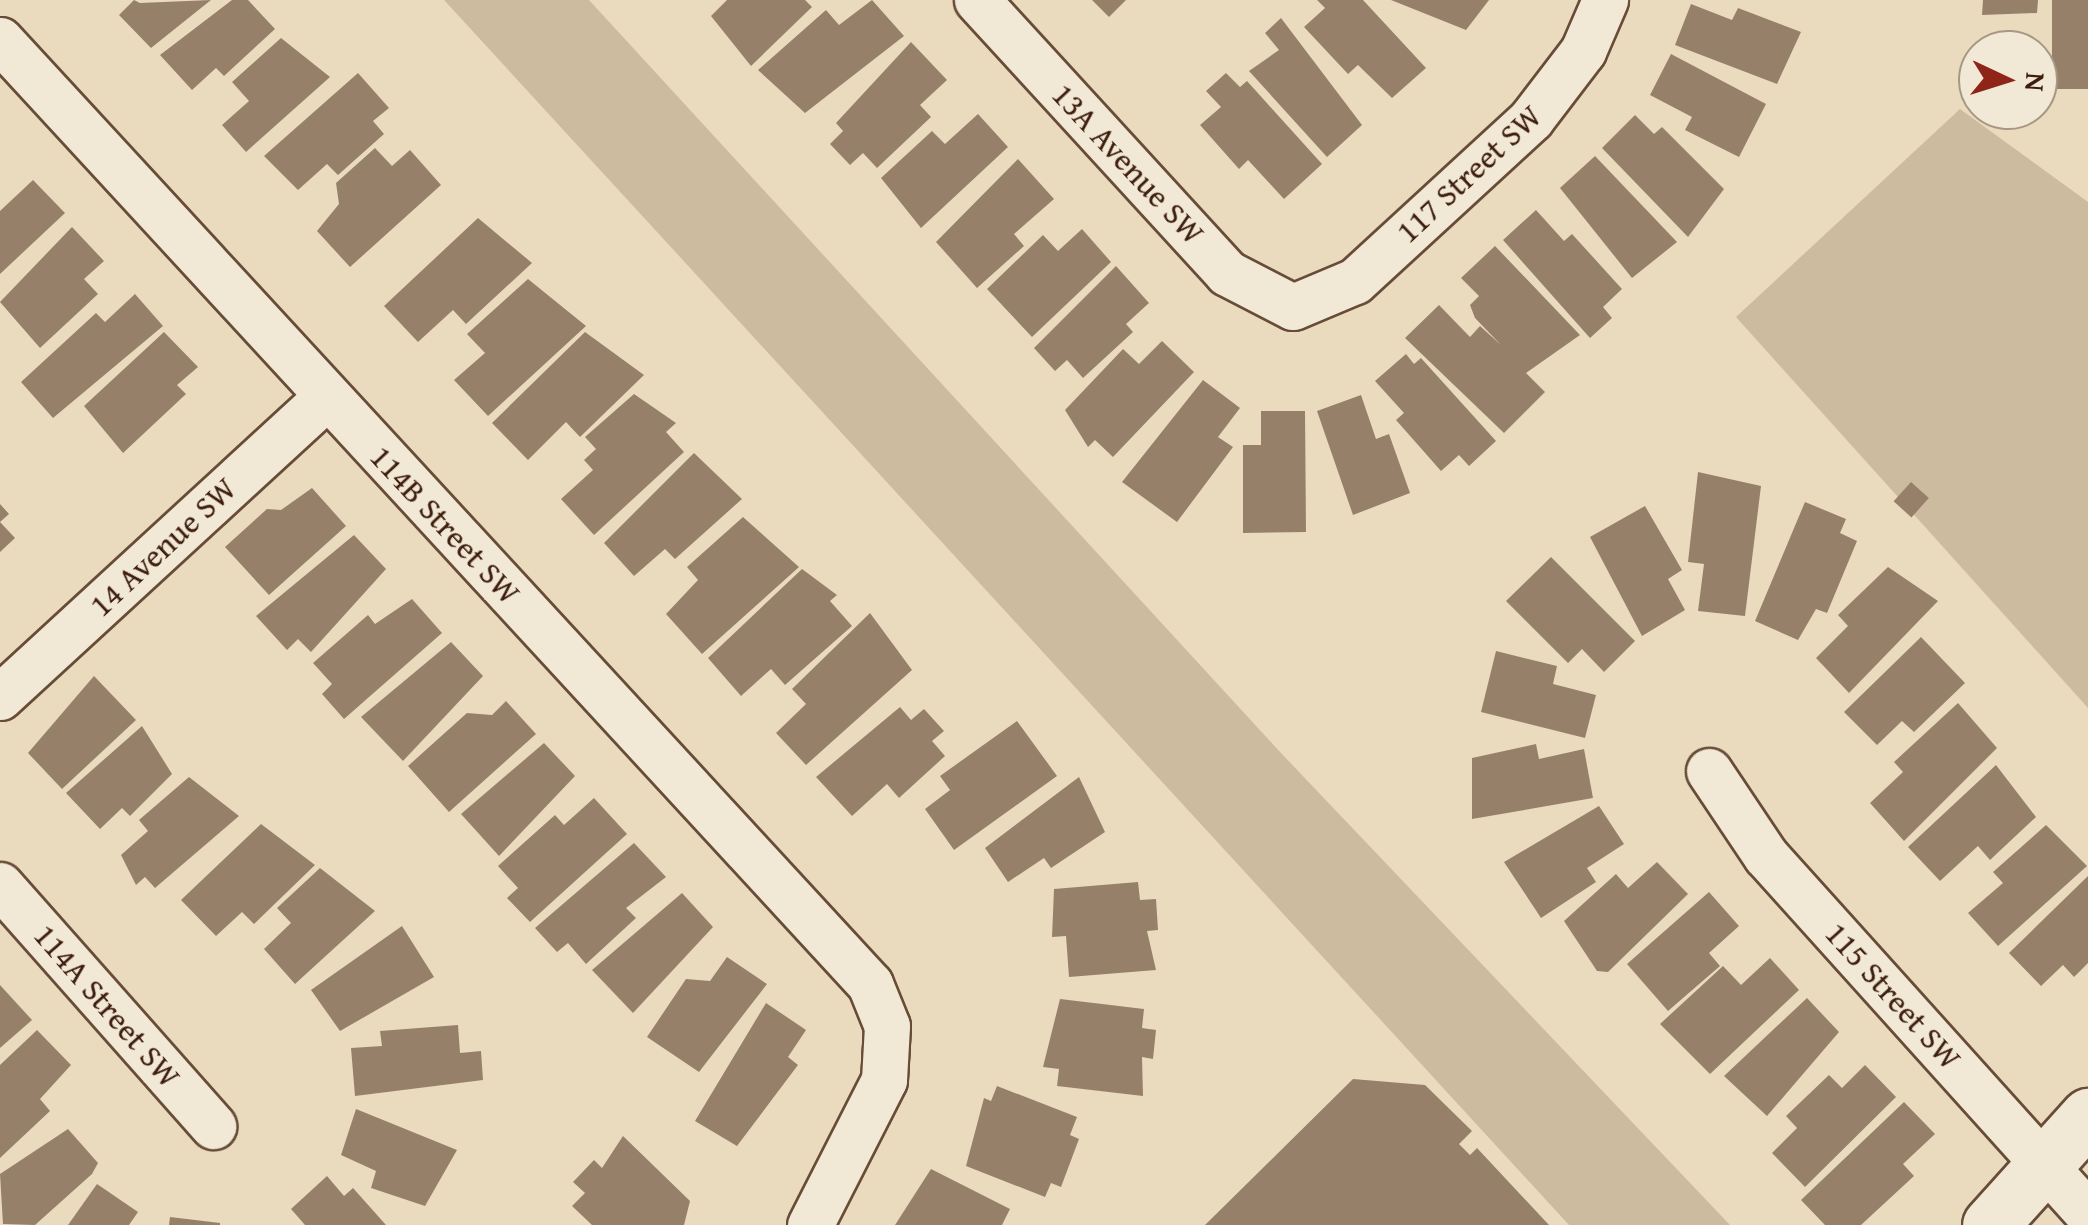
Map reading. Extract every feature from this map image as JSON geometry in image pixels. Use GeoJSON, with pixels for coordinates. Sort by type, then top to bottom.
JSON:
{"type":"FeatureCollection","features":[{"type":"Feature","properties":{"kind":"street","name":"13A Avenue SW"},"geometry":{"type":"LineString","coordinates":[[977,0],[1227,273],[1293,307]]}},
{"type":"Feature","properties":{"kind":"street","name":"117 Street SW"},"geometry":{"type":"LineString","coordinates":[[1293,307],[1355,281],[1532,119],[1583,51],[1605,0]]}},
{"type":"Feature","properties":{"kind":"street","name":"114B Street SW"},"geometry":{"type":"LineString","coordinates":[[0,40],[326,398],[841,949],[885,1013],[879,1095],[810,1225]]}},
{"type":"Feature","properties":{"kind":"street","name":"14 Avenue SW"},"geometry":{"type":"LineString","coordinates":[[0,697],[326,398]]}},
{"type":"Feature","properties":{"kind":"street","name":"115 Street SW"},"geometry":{"type":"LineString","coordinates":[[1709,771],[1766,856],[2088,1213]]}},
{"type":"Feature","properties":{"kind":"street","name":"114A Street SW"},"geometry":{"type":"LineString","coordinates":[[0,885],[213,1126]]}},
{"type":"Feature","properties":{"kind":"street"},"geometry":{"type":"LineString","coordinates":[[1990,1225],[2088,1116]]}},
{"type":"Feature","properties":{"kind":"shaded area"},"geometry":{"type":"Polygon","coordinates":[[[444,0],[589,0],[1281,753],[1730,1225],[1569,1225],[444,0]]]}},
{"type":"Feature","properties":{"kind":"shaded area"},"geometry":{"type":"Polygon","coordinates":[[[1958,111],[1958,130],[1989,130],[2088,202],[2088,708],[1736,317],[1958,111]]]}},
{"type":"Feature","properties":{"kind":"building"},"geometry":{"type":"Polygon","coordinates":[[[134,0],[211,0],[151,48],[119,15],[134,0]]]}},
{"type":"Feature","properties":{"kind":"building"},"geometry":{"type":"Polygon","coordinates":[[[232,0],[248,0],[275,29],[224,76],[216,68],[192,90],[160,55],[232,0]]]}},
{"type":"Feature","properties":{"kind":"building"},"geometry":{"type":"Polygon","coordinates":[[[727,0],[805,0],[812,7],[751,66],[711,16],[727,0]]]}},
{"type":"Feature","properties":{"kind":"building"},"geometry":{"type":"Polygon","coordinates":[[[872,0],[904,36],[805,113],[758,70],[826,10],[839,25],[872,0]]]}},
{"type":"Feature","properties":{"kind":"building"},"geometry":{"type":"Polygon","coordinates":[[[1092,0],[1126,0],[1109,17],[1092,0]]]}},
{"type":"Feature","properties":{"kind":"building"},"geometry":{"type":"Polygon","coordinates":[[[1317,0],[1363,0],[1426,68],[1392,98],[1358,65],[1348,74],[1304,27],[1325,8],[1317,0]]]}},
{"type":"Feature","properties":{"kind":"building"},"geometry":{"type":"Polygon","coordinates":[[[1391,0],[1489,0],[1466,30],[1391,0]]]}},
{"type":"Feature","properties":{"kind":"building"},"geometry":{"type":"Polygon","coordinates":[[[1983,0],[2038,0],[2037,13],[1982,15],[1983,0]]]}},
{"type":"Feature","properties":{"kind":"building"},"geometry":{"type":"Polygon","coordinates":[[[2052,0],[2088,0],[2088,89],[2058,89],[2058,30],[2052,30],[2052,0]]]}},
{"type":"Feature","properties":{"kind":"building"},"geometry":{"type":"Polygon","coordinates":[[[1691,4],[1732,20],[1738,8],[1801,32],[1777,84],[1675,45],[1691,4]]]}},
{"type":"Feature","properties":{"kind":"building"},"geometry":{"type":"Polygon","coordinates":[[[1281,18],[1362,125],[1327,157],[1249,71],[1279,50],[1265,33],[1281,18]]]}},
{"type":"Feature","properties":{"kind":"building"},"geometry":{"type":"Polygon","coordinates":[[[281,38],[330,77],[246,152],[222,125],[249,101],[232,82],[281,38]]]}},
{"type":"Feature","properties":{"kind":"building"},"geometry":{"type":"Polygon","coordinates":[[[911,42],[947,80],[920,105],[931,117],[877,168],[863,153],[850,165],[830,144],[843,131],[836,123],[911,42]]]}},
{"type":"Feature","properties":{"kind":"building"},"geometry":{"type":"Polygon","coordinates":[[[1671,54],[1766,104],[1739,157],[1685,130],[1692,117],[1650,95],[1671,54]]]}},
{"type":"Feature","properties":{"kind":"building"},"geometry":{"type":"Polygon","coordinates":[[[358,73],[389,108],[373,121],[384,134],[338,175],[327,164],[298,190],[264,156],[358,73]]]}},
{"type":"Feature","properties":{"kind":"building"},"geometry":{"type":"Polygon","coordinates":[[[1226,73],[1240,87],[1247,81],[1322,164],[1284,199],[1248,160],[1239,169],[1200,125],[1221,107],[1206,91],[1226,73]]]}},
{"type":"Feature","properties":{"kind":"building"},"geometry":{"type":"Polygon","coordinates":[[[978,114],[1008,147],[921,228],[881,178],[932,131],[945,144],[978,114]]]}},
{"type":"Feature","properties":{"kind":"building"},"geometry":{"type":"Polygon","coordinates":[[[1635,115],[1654,134],[1662,127],[1724,189],[1688,237],[1602,148],[1635,115]]]}},
{"type":"Feature","properties":{"kind":"building"},"geometry":{"type":"Polygon","coordinates":[[[375,148],[392,166],[410,150],[441,185],[350,267],[317,231],[339,204],[336,183],[375,148]]]}},
{"type":"Feature","properties":{"kind":"building"},"geometry":{"type":"Polygon","coordinates":[[[1595,156],[1677,242],[1632,278],[1560,188],[1595,156]]]}},
{"type":"Feature","properties":{"kind":"building"},"geometry":{"type":"Polygon","coordinates":[[[1018,159],[1054,199],[1014,234],[1024,246],[977,288],[936,242],[1018,159]]]}},
{"type":"Feature","properties":{"kind":"building"},"geometry":{"type":"Polygon","coordinates":[[[33,180],[65,213],[0,274],[0,211],[33,180]]]}},
{"type":"Feature","properties":{"kind":"building"},"geometry":{"type":"Polygon","coordinates":[[[1536,210],[1564,241],[1572,234],[1622,289],[1603,307],[1612,318],[1590,338],[1503,240],[1536,210]]]}},
{"type":"Feature","properties":{"kind":"building"},"geometry":{"type":"Polygon","coordinates":[[[478,218],[532,263],[466,324],[453,310],[418,342],[384,306],[478,218]]]}},
{"type":"Feature","properties":{"kind":"building"},"geometry":{"type":"Polygon","coordinates":[[[72,227],[104,261],[84,279],[98,294],[40,348],[0,302],[72,227]]]}},
{"type":"Feature","properties":{"kind":"building"},"geometry":{"type":"Polygon","coordinates":[[[1082,229],[1111,262],[1032,337],[987,289],[1043,235],[1058,251],[1082,229]]]}},
{"type":"Feature","properties":{"kind":"building"},"geometry":{"type":"Polygon","coordinates":[[[1495,246],[1580,335],[1526,373],[1545,392],[1504,433],[1405,338],[1439,305],[1470,337],[1480,326],[1501,345],[1475,318],[1470,305],[1479,296],[1461,278],[1495,246]]]}},
{"type":"Feature","properties":{"kind":"building"},"geometry":{"type":"Polygon","coordinates":[[[1116,266],[1149,303],[1126,324],[1133,332],[1083,378],[1067,360],[1055,371],[1034,348],[1116,266]]]}},
{"type":"Feature","properties":{"kind":"building"},"geometry":{"type":"Polygon","coordinates":[[[528,279],[586,326],[488,416],[454,380],[485,353],[467,334],[528,279]]]}},
{"type":"Feature","properties":{"kind":"building"},"geometry":{"type":"Polygon","coordinates":[[[135,294],[163,326],[53,418],[21,382],[96,313],[105,322],[135,294]]]}},
{"type":"Feature","properties":{"kind":"building"},"geometry":{"type":"Polygon","coordinates":[[[164,332],[198,367],[177,385],[186,394],[123,453],[84,406],[164,332]]]}},
{"type":"Feature","properties":{"kind":"building"},"geometry":{"type":"Polygon","coordinates":[[[585,332],[644,375],[580,437],[566,422],[528,460],[492,423],[585,332]]]}},
{"type":"Feature","properties":{"kind":"building"},"geometry":{"type":"Polygon","coordinates":[[[1162,341],[1194,372],[1113,457],[1095,440],[1088,447],[1065,410],[1123,349],[1139,364],[1162,341]]]}},
{"type":"Feature","properties":{"kind":"building"},"geometry":{"type":"Polygon","coordinates":[[[1406,354],[1414,364],[1421,358],[1496,441],[1469,466],[1459,455],[1441,471],[1396,420],[1404,413],[1375,381],[1406,354]]]}},
{"type":"Feature","properties":{"kind":"building"},"geometry":{"type":"Polygon","coordinates":[[[1203,380],[1240,408],[1218,437],[1233,447],[1177,522],[1122,482],[1203,380]]]}},
{"type":"Feature","properties":{"kind":"building"},"geometry":{"type":"Polygon","coordinates":[[[634,394],[676,423],[666,432],[684,452],[594,535],[561,499],[593,470],[584,460],[596,449],[585,437],[634,394]]]}},
{"type":"Feature","properties":{"kind":"building"},"geometry":{"type":"Polygon","coordinates":[[[1361,395],[1376,439],[1389,434],[1410,493],[1353,515],[1317,411],[1361,395]]]}},
{"type":"Feature","properties":{"kind":"building"},"geometry":{"type":"Polygon","coordinates":[[[1261,411],[1305,411],[1306,532],[1243,533],[1243,445],[1261,445],[1261,411]]]}},
{"type":"Feature","properties":{"kind":"building"},"geometry":{"type":"Polygon","coordinates":[[[694,453],[742,499],[675,559],[665,549],[634,576],[604,543],[694,453]]]}},
{"type":"Feature","properties":{"kind":"building"},"geometry":{"type":"Polygon","coordinates":[[[1698,472],[1761,486],[1745,616],[1698,611],[1704,564],[1688,562],[1698,472]]]}},
{"type":"Feature","properties":{"kind":"building"},"geometry":{"type":"Polygon","coordinates":[[[1911,482],[1929,498],[1911,517],[1894,501],[1911,482]]]}},
{"type":"Feature","properties":{"kind":"building"},"geometry":{"type":"Polygon","coordinates":[[[312,488],[346,526],[269,595],[225,547],[267,509],[281,510],[312,488]]]}},
{"type":"Feature","properties":{"kind":"building"},"geometry":{"type":"Polygon","coordinates":[[[1805,502],[1846,519],[1840,533],[1857,541],[1827,613],[1816,609],[1798,640],[1755,621],[1805,502]]]}},
{"type":"Feature","properties":{"kind":"building"},"geometry":{"type":"Polygon","coordinates":[[[0,504],[9,514],[0,522],[0,504]]]}},
{"type":"Feature","properties":{"kind":"building"},"geometry":{"type":"Polygon","coordinates":[[[1645,506],[1682,570],[1668,579],[1685,610],[1642,636],[1590,537],[1645,506]]]}},
{"type":"Feature","properties":{"kind":"building"},"geometry":{"type":"Polygon","coordinates":[[[743,517],[799,567],[702,654],[666,614],[698,580],[687,567],[743,517]]]}},
{"type":"Feature","properties":{"kind":"building"},"geometry":{"type":"Polygon","coordinates":[[[0,522],[15,538],[0,552],[0,522]]]}},
{"type":"Feature","properties":{"kind":"building"},"geometry":{"type":"Polygon","coordinates":[[[354,535],[386,569],[311,652],[298,639],[287,650],[256,616],[354,535]]]}},
{"type":"Feature","properties":{"kind":"building"},"geometry":{"type":"Polygon","coordinates":[[[1551,557],[1635,641],[1604,672],[1582,649],[1568,663],[1506,601],[1551,557]]]}},
{"type":"Feature","properties":{"kind":"building"},"geometry":{"type":"Polygon","coordinates":[[[1888,567],[1938,601],[1849,693],[1816,658],[1848,626],[1838,615],[1888,567]]]}},
{"type":"Feature","properties":{"kind":"building"},"geometry":{"type":"Polygon","coordinates":[[[802,569],[837,595],[830,601],[852,626],[785,685],[771,669],[741,696],[708,658],[802,569]]]}},
{"type":"Feature","properties":{"kind":"building"},"geometry":{"type":"Polygon","coordinates":[[[412,599],[442,633],[344,719],[322,694],[332,684],[313,663],[368,615],[375,624],[412,599]]]}},
{"type":"Feature","properties":{"kind":"building"},"geometry":{"type":"Polygon","coordinates":[[[870,613],[912,670],[806,765],[776,733],[806,704],[792,689],[870,613]]]}},
{"type":"Feature","properties":{"kind":"building"},"geometry":{"type":"Polygon","coordinates":[[[1921,637],[1965,683],[1914,732],[1902,721],[1877,745],[1844,712],[1921,637]]]}},
{"type":"Feature","properties":{"kind":"building"},"geometry":{"type":"Polygon","coordinates":[[[451,642],[483,676],[403,761],[361,717],[451,642]]]}},
{"type":"Feature","properties":{"kind":"building"},"geometry":{"type":"Polygon","coordinates":[[[1496,651],[1557,666],[1553,684],[1596,695],[1585,738],[1481,712],[1496,651]]]}},
{"type":"Feature","properties":{"kind":"building"},"geometry":{"type":"Polygon","coordinates":[[[94,676],[136,720],[62,789],[28,753],[94,676]]]}},
{"type":"Feature","properties":{"kind":"building"},"geometry":{"type":"Polygon","coordinates":[[[506,701],[536,734],[449,812],[408,766],[467,713],[492,715],[506,701]]]}},
{"type":"Feature","properties":{"kind":"building"},"geometry":{"type":"Polygon","coordinates":[[[1958,703],[1997,748],[1904,841],[1870,803],[1903,772],[1894,762],[1958,703]]]}},
{"type":"Feature","properties":{"kind":"building"},"geometry":{"type":"Polygon","coordinates":[[[900,707],[911,720],[924,709],[944,731],[932,741],[945,756],[899,798],[887,784],[852,816],[816,777],[900,707]]]}},
{"type":"Feature","properties":{"kind":"building"},"geometry":{"type":"Polygon","coordinates":[[[1017,721],[1057,776],[954,850],[925,809],[950,790],[940,776],[1017,721]]]}},
{"type":"Feature","properties":{"kind":"building"},"geometry":{"type":"Polygon","coordinates":[[[142,726],[172,774],[130,816],[122,808],[100,829],[66,793],[142,726]]]}},
{"type":"Feature","properties":{"kind":"building"},"geometry":{"type":"Polygon","coordinates":[[[544,743],[575,776],[499,856],[461,814],[544,743]]]}},
{"type":"Feature","properties":{"kind":"building"},"geometry":{"type":"Polygon","coordinates":[[[1536,744],[1539,759],[1584,749],[1593,798],[1472,819],[1472,758],[1536,744]]]}},
{"type":"Feature","properties":{"kind":"building"},"geometry":{"type":"Polygon","coordinates":[[[1996,765],[2036,817],[1990,860],[1978,846],[1940,881],[1908,847],[1996,765]]]}},
{"type":"Feature","properties":{"kind":"building"},"geometry":{"type":"Polygon","coordinates":[[[189,777],[239,816],[155,888],[145,877],[136,885],[121,855],[148,831],[139,820],[189,777]]]}},
{"type":"Feature","properties":{"kind":"building"},"geometry":{"type":"Polygon","coordinates":[[[1079,777],[1105,832],[1051,868],[1044,858],[1008,882],[985,848],[1079,777]]]}},
{"type":"Feature","properties":{"kind":"building"},"geometry":{"type":"Polygon","coordinates":[[[594,798],[627,834],[530,922],[507,898],[518,888],[498,866],[555,815],[564,825],[594,798]]]}},
{"type":"Feature","properties":{"kind":"building"},"geometry":{"type":"Polygon","coordinates":[[[1599,806],[1624,844],[1587,868],[1596,882],[1541,918],[1504,862],[1599,806]]]}},
{"type":"Feature","properties":{"kind":"building"},"geometry":{"type":"Polygon","coordinates":[[[261,824],[315,865],[254,924],[242,912],[216,936],[181,900],[261,824]]]}},
{"type":"Feature","properties":{"kind":"building"},"geometry":{"type":"Polygon","coordinates":[[[2046,825],[2087,866],[1998,946],[1968,913],[2003,883],[1993,872],[2046,825]]]}},
{"type":"Feature","properties":{"kind":"building"},"geometry":{"type":"Polygon","coordinates":[[[634,843],[666,877],[626,908],[636,918],[586,964],[568,943],[557,952],[535,928],[634,843]]]}},
{"type":"Feature","properties":{"kind":"building"},"geometry":{"type":"Polygon","coordinates":[[[1657,862],[1688,894],[1608,972],[1597,971],[1564,921],[1616,874],[1628,888],[1657,862]]]}},
{"type":"Feature","properties":{"kind":"building"},"geometry":{"type":"Polygon","coordinates":[[[320,868],[375,911],[295,984],[264,949],[291,923],[277,908],[320,868]]]}},
{"type":"Feature","properties":{"kind":"building"},"geometry":{"type":"Polygon","coordinates":[[[2088,876],[2088,963],[2074,977],[2063,965],[2041,986],[2009,953],[2088,876]]]}},
{"type":"Feature","properties":{"kind":"building"},"geometry":{"type":"Polygon","coordinates":[[[1138,882],[1140,900],[1156,899],[1158,930],[1147,931],[1156,970],[1069,977],[1066,936],[1052,937],[1054,889],[1138,882]]]}},
{"type":"Feature","properties":{"kind":"building"},"geometry":{"type":"Polygon","coordinates":[[[1709,892],[1739,926],[1709,953],[1720,966],[1668,1011],[1627,964],[1709,892]]]}},
{"type":"Feature","properties":{"kind":"building"},"geometry":{"type":"Polygon","coordinates":[[[682,893],[713,927],[633,1013],[592,970],[682,893]]]}},
{"type":"Feature","properties":{"kind":"building"},"geometry":{"type":"Polygon","coordinates":[[[402,926],[434,977],[340,1031],[311,990],[402,926]]]}},
{"type":"Feature","properties":{"kind":"building"},"geometry":{"type":"Polygon","coordinates":[[[727,957],[767,984],[699,1072],[647,1037],[686,979],[710,981],[727,957]]]}},
{"type":"Feature","properties":{"kind":"building"},"geometry":{"type":"Polygon","coordinates":[[[1770,958],[1799,990],[1710,1074],[1660,1024],[1723,966],[1741,985],[1770,958]]]}},
{"type":"Feature","properties":{"kind":"building"},"geometry":{"type":"Polygon","coordinates":[[[0,985],[32,1020],[0,1048],[0,985]]]}},
{"type":"Feature","properties":{"kind":"building"},"geometry":{"type":"Polygon","coordinates":[[[1807,998],[1839,1032],[1767,1116],[1724,1076],[1807,998]]]}},
{"type":"Feature","properties":{"kind":"building"},"geometry":{"type":"Polygon","coordinates":[[[1060,999],[1144,1009],[1142,1028],[1156,1030],[1153,1059],[1142,1057],[1143,1096],[1057,1086],[1059,1069],[1043,1067],[1060,999]]]}},
{"type":"Feature","properties":{"kind":"building"},"geometry":{"type":"Polygon","coordinates":[[[766,1003],[806,1030],[788,1057],[798,1065],[737,1146],[695,1121],[766,1003]]]}},
{"type":"Feature","properties":{"kind":"building"},"geometry":{"type":"Polygon","coordinates":[[[458,1025],[460,1053],[481,1051],[483,1080],[355,1096],[351,1048],[382,1046],[380,1031],[458,1025]]]}},
{"type":"Feature","properties":{"kind":"building"},"geometry":{"type":"Polygon","coordinates":[[[37,1030],[71,1065],[40,1099],[50,1111],[0,1158],[0,1065],[37,1030]]]}},
{"type":"Feature","properties":{"kind":"building"},"geometry":{"type":"Polygon","coordinates":[[[1865,1065],[1896,1097],[1805,1187],[1772,1153],[1797,1128],[1786,1116],[1829,1075],[1842,1088],[1865,1065]]]}},
{"type":"Feature","properties":{"kind":"building"},"geometry":{"type":"Polygon","coordinates":[[[1353,1079],[1425,1085],[1472,1131],[1459,1144],[1470,1155],[1477,1148],[1549,1225],[1205,1225],[1353,1079]]]}},
{"type":"Feature","properties":{"kind":"building"},"geometry":{"type":"Polygon","coordinates":[[[997,1086],[1077,1117],[1070,1135],[1079,1139],[1061,1187],[1051,1183],[1045,1197],[966,1166],[984,1098],[991,1101],[997,1086]]]}},
{"type":"Feature","properties":{"kind":"building"},"geometry":{"type":"Polygon","coordinates":[[[1904,1102],[1935,1134],[1903,1164],[1914,1176],[1861,1225],[1825,1225],[1801,1200],[1904,1102]]]}},
{"type":"Feature","properties":{"kind":"building"},"geometry":{"type":"Polygon","coordinates":[[[356,1109],[457,1150],[425,1206],[371,1188],[376,1171],[341,1155],[356,1109]]]}},
{"type":"Feature","properties":{"kind":"building"},"geometry":{"type":"Polygon","coordinates":[[[68,1129],[98,1163],[92,1174],[35,1225],[3,1224],[0,1174],[68,1129]]]}},
{"type":"Feature","properties":{"kind":"building"},"geometry":{"type":"Polygon","coordinates":[[[623,1136],[690,1201],[684,1225],[592,1225],[572,1206],[585,1193],[573,1182],[594,1160],[602,1168],[623,1136]]]}},
{"type":"Feature","properties":{"kind":"building"},"geometry":{"type":"Polygon","coordinates":[[[931,1169],[1010,1209],[1002,1225],[895,1225],[931,1169]]]}},
{"type":"Feature","properties":{"kind":"building"},"geometry":{"type":"Polygon","coordinates":[[[327,1176],[344,1196],[353,1188],[386,1225],[305,1225],[291,1209],[327,1176]]]}},
{"type":"Feature","properties":{"kind":"building"},"geometry":{"type":"Polygon","coordinates":[[[97,1184],[138,1212],[129,1225],[68,1225],[97,1184]]]}},
{"type":"Feature","properties":{"kind":"building"},"geometry":{"type":"Polygon","coordinates":[[[170,1217],[220,1223],[220,1225],[169,1225],[170,1217]]]}}]}
